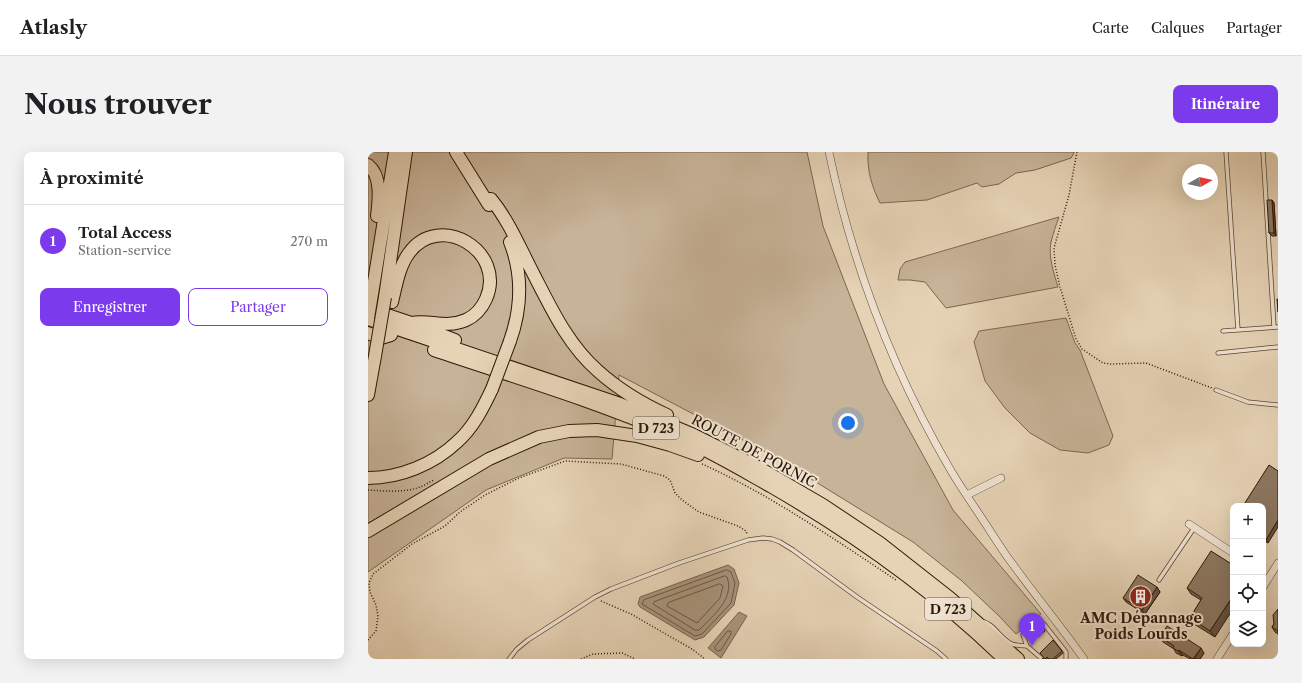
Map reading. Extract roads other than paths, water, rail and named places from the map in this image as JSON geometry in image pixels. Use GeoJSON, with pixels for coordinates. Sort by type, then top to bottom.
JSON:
{"type":"FeatureCollection","features":[{"type":"Feature","properties":{"kind":"highway"},"geometry":{"type":"LineString","coordinates":[[368,318],[395,152]]}},
{"type":"Feature","properties":{"kind":"highway"},"geometry":{"type":"LineString","coordinates":[[368,395],[380,333],[387,322],[388,299],[406,152]]}},
{"type":"Feature","properties":{"kind":"highway"},"geometry":{"type":"LineString","coordinates":[[368,478],[388,476],[417,468],[445,452],[457,442],[479,414],[492,389],[515,326],[520,298],[520,282],[517,262],[504,229],[456,152]]}},
{"type":"Feature","properties":{"kind":"highway"},"geometry":{"type":"LineString","coordinates":[[368,165],[374,172],[378,185],[378,206],[374,243],[378,252]]}},
{"type":"Feature","properties":{"kind":"highway"},"geometry":{"type":"LineString","coordinates":[[486,199],[491,199],[503,216],[552,310],[582,355],[598,371],[621,388],[656,410],[688,426],[694,435]]}},
{"type":"Feature","properties":{"kind":"highway"},"geometry":{"type":"LineString","coordinates":[[388,299],[404,260],[409,252],[427,238],[454,236],[469,243],[480,253],[489,268],[490,291],[484,304],[476,314],[467,320],[455,324],[443,325],[418,322],[411,323]]}},
{"type":"Feature","properties":{"kind":"highway","name":"D 723"},"geometry":{"type":"LineString","coordinates":[[368,309],[411,323],[592,393]]}},
{"type":"Feature","properties":{"kind":"highway","name":"ROUTE DE PORNIC"},"geometry":{"type":"LineString","coordinates":[[368,318],[488,358],[548,380],[592,393],[694,435],[750,463],[792,486],[850,522],[926,578],[976,620],[1018,659]]}},
{"type":"Feature","properties":{"kind":"highway","name":"ROUTE DE PORNIC"},"geometry":{"type":"LineString","coordinates":[[368,327],[380,333],[631,418],[674,435],[751,475],[815,512],[889,562],[962,620],[1004,659]]}},
{"type":"Feature","properties":{"kind":"highway"},"geometry":{"type":"LineString","coordinates":[[368,531],[489,458],[528,440],[555,433],[597,430],[637,436],[694,453],[738,474],[751,475]]}},
{"type":"Feature","properties":{"kind":"street"},"geometry":{"type":"LineString","coordinates":[[829,152],[834,178],[852,243],[871,300],[904,380],[926,426],[950,470],[1006,555],[1084,659]]}},
{"type":"Feature","properties":{"kind":"street"},"geometry":{"type":"LineString","coordinates":[[967,495],[1001,478]]}},
{"type":"Feature","properties":{"kind":"street"},"geometry":{"type":"LineString","coordinates":[[1192,526],[1230,551]]}},
{"type":"Feature","properties":{"kind":"street"},"geometry":{"type":"LineString","coordinates":[[1266,575],[1278,563]]}},
{"type":"Feature","properties":{"kind":"street"},"geometry":{"type":"LineString","coordinates":[[1217,659],[1230,639]]}},
{"type":"Feature","properties":{"kind":"lane"},"geometry":{"type":"LineString","coordinates":[[1226,152],[1238,330]]}},
{"type":"Feature","properties":{"kind":"lane"},"geometry":{"type":"LineString","coordinates":[[1223,331],[1276,327],[1263,152]]}},
{"type":"Feature","properties":{"kind":"lane"},"geometry":{"type":"LineString","coordinates":[[1218,353],[1278,347]]}},
{"type":"Feature","properties":{"kind":"lane"},"geometry":{"type":"LineString","coordinates":[[1216,390],[1248,402],[1278,405]]}},
{"type":"Feature","properties":{"kind":"lane"},"geometry":{"type":"LineString","coordinates":[[1159,580],[1192,526]]}},
{"type":"Feature","properties":{"kind":"lane"},"geometry":{"type":"LineString","coordinates":[[510,659],[517,649],[528,640],[595,597],[611,589],[679,563],[748,540],[767,538],[780,542],[856,597],[937,651],[946,659]]}},
{"type":"Feature","properties":{"kind":"lane"},"geometry":{"type":"LineString","coordinates":[[976,620],[986,622],[1004,639],[1013,644],[1027,646]]}},
{"type":"Feature","properties":{"kind":"lane"},"geometry":{"type":"LineString","coordinates":[[1042,659],[1027,646],[1024,638],[1024,633],[1037,623],[1042,622],[1066,652],[1066,659]]}},
{"type":"Feature","properties":{"kind":"water"},"geometry":{"type":"Polygon","coordinates":[[[728,565],[734,569],[739,583],[734,605],[704,637],[695,640],[640,607],[638,604],[640,597],[728,565]]]}},
{"type":"Feature","properties":{"kind":"water"},"geometry":{"type":"Polygon","coordinates":[[[739,612],[747,616],[721,658],[708,648],[739,612]]]}},
{"type":"Feature","properties":{"kind":"place","name":"AMC Dépannage Poids Lourds"},"geometry":{"type":"Point","coordinates":[1141,596]}},
{"type":"Feature","properties":{"kind":"place","name":"Total Access"},"geometry":{"type":"Point","coordinates":[1032,646]}}]}
